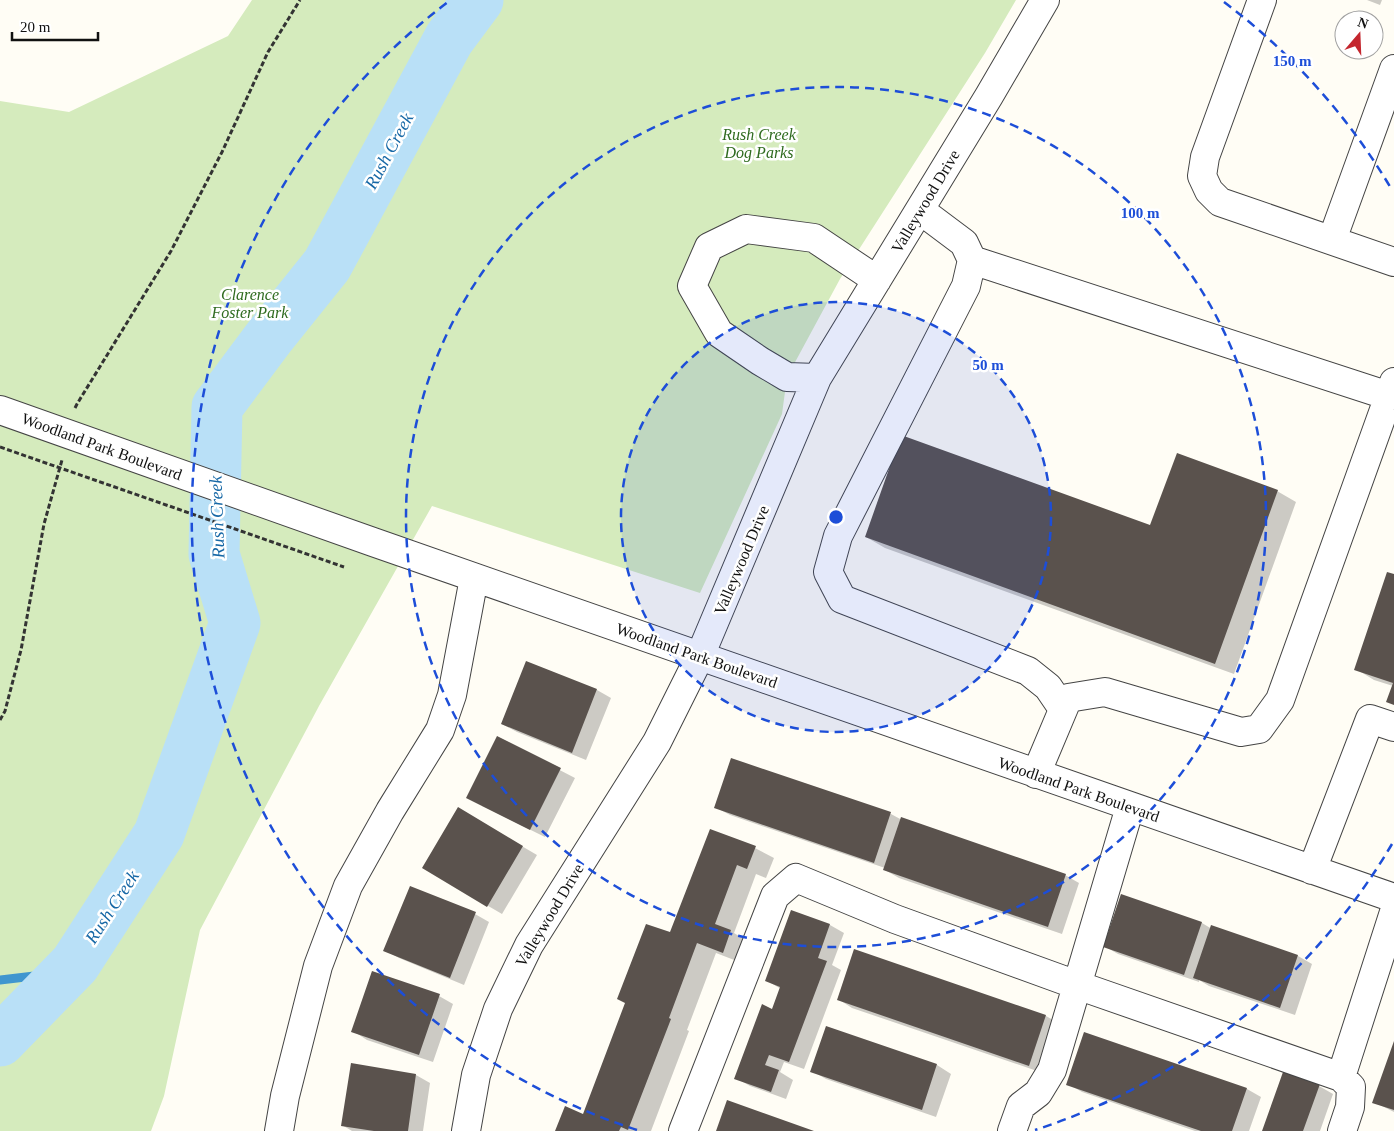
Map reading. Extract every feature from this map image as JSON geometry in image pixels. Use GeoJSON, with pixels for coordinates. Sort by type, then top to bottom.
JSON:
{"type":"FeatureCollection","features":[{"type":"Feature","properties":{"kind":"street","name":"Valleywood Drive"},"geometry":{"type":"LineString","coordinates":[[466,1131],[476,1075],[498,1009],[529,945],[657,742],[700,656],[817,378],[989,96],[1045,0]]}},
{"type":"Feature","properties":{"kind":"street"},"geometry":{"type":"LineString","coordinates":[[1262,0],[1204,157],[1202,176],[1209,191],[1220,202],[1394,262]]}},
{"type":"Feature","properties":{"kind":"street"},"geometry":{"type":"LineString","coordinates":[[1332,240],[1394,69]]}},
{"type":"Feature","properties":{"kind":"street"},"geometry":{"type":"LineString","coordinates":[[920,210],[964,243],[972,260],[966,286],[838,536],[828,572],[842,599],[1028,671],[1048,688],[1064,709]]}},
{"type":"Feature","properties":{"kind":"street"},"geometry":{"type":"LineString","coordinates":[[817,378],[787,377],[760,361],[719,332],[692,286],[709,247],[746,230],[814,238],[877,280]]}},
{"type":"Feature","properties":{"kind":"street"},"geometry":{"type":"LineString","coordinates":[[972,260],[1392,389],[1280,700],[1260,729],[1241,732],[1105,692],[1068,698],[1036,774]]}},
{"type":"Feature","properties":{"kind":"street","name":"Woodland Park Boulevard"},"geometry":{"type":"LineString","coordinates":[[0,410],[474,578],[1394,898]]}},
{"type":"Feature","properties":{"kind":"street"},"geometry":{"type":"LineString","coordinates":[[279,1131],[285,1096],[318,966],[348,886],[390,811],[440,730],[452,696],[474,578]]}},
{"type":"Feature","properties":{"kind":"street"},"geometry":{"type":"LineString","coordinates":[[1312,870],[1370,719],[1394,727]]}},
{"type":"Feature","properties":{"kind":"street"},"geometry":{"type":"LineString","coordinates":[[1012,1131],[1021,1106],[1038,1094],[1052,1070],[1130,806]]}},
{"type":"Feature","properties":{"kind":"street"},"geometry":{"type":"LineString","coordinates":[[683,1131],[775,896],[796,878],[895,919],[1077,986],[1341,1077],[1351,1087],[1350,1107],[1342,1131]]}},
{"type":"Feature","properties":{"kind":"street"},"geometry":{"type":"LineString","coordinates":[[1341,1077],[1394,912]]}},
{"type":"Feature","properties":{"kind":"path"},"geometry":{"type":"LineString","coordinates":[[0,720],[5,711],[21,650],[44,524],[77,404],[172,251],[222,152],[268,52],[300,0]]}},
{"type":"Feature","properties":{"kind":"path"},"geometry":{"type":"LineString","coordinates":[[0,447],[344,567]]}},
{"type":"Feature","properties":{"kind":"green space","name":"Clarence Foster Park"},"geometry":{"type":"Polygon","coordinates":[[[252,0],[1016,0],[985,53],[840,279],[787,377],[782,414],[700,593],[432,506],[319,706],[200,930],[164,1096],[151,1131],[0,1131],[0,101],[69,112],[228,36],[252,0]]]}},
{"type":"Feature","properties":{"kind":"building"},"geometry":{"type":"Polygon","coordinates":[[[901,435],[1150,525],[1177,453],[1278,490],[1215,664],[865,537],[901,435]]]}},
{"type":"Feature","properties":{"kind":"building"},"geometry":{"type":"Polygon","coordinates":[[[1387,572],[1394,574],[1394,705],[1386,702],[1393,683],[1354,670],[1387,572]]]}},
{"type":"Feature","properties":{"kind":"building"},"geometry":{"type":"Polygon","coordinates":[[[526,661],[597,689],[572,753],[501,724],[526,661]]]}},
{"type":"Feature","properties":{"kind":"building"},"geometry":{"type":"Polygon","coordinates":[[[497,736],[561,768],[530,830],[466,798],[497,736]]]}},
{"type":"Feature","properties":{"kind":"building"},"geometry":{"type":"Polygon","coordinates":[[[731,758],[891,812],[874,863],[714,808],[731,758]]]}},
{"type":"Feature","properties":{"kind":"building"},"geometry":{"type":"Polygon","coordinates":[[[458,807],[523,846],[487,907],[422,868],[458,807]]]}},
{"type":"Feature","properties":{"kind":"building"},"geometry":{"type":"Polygon","coordinates":[[[901,817],[1066,874],[1048,927],[883,870],[901,817]]]}},
{"type":"Feature","properties":{"kind":"building"},"geometry":{"type":"Polygon","coordinates":[[[710,829],[756,846],[747,869],[737,865],[715,924],[731,930],[723,953],[697,943],[669,1018],[671,1019],[628,1130],[621,1127],[619,1131],[555,1131],[565,1106],[583,1114],[625,1003],[617,999],[646,924],[670,932],[710,829]]]}},
{"type":"Feature","properties":{"kind":"building"},"geometry":{"type":"Polygon","coordinates":[[[410,886],[476,912],[450,978],[383,951],[410,886]]]}},
{"type":"Feature","properties":{"kind":"building"},"geometry":{"type":"Polygon","coordinates":[[[1121,894],[1202,922],[1184,975],[1103,947],[1121,894]]]}},
{"type":"Feature","properties":{"kind":"building"},"geometry":{"type":"Polygon","coordinates":[[[791,910],[830,924],[818,958],[827,961],[789,1062],[769,1055],[765,1065],[779,1070],[771,1092],[734,1079],[762,1004],[772,1009],[780,987],[765,981],[791,910]]]}},
{"type":"Feature","properties":{"kind":"building"},"geometry":{"type":"Polygon","coordinates":[[[1211,925],[1298,955],[1280,1008],[1193,978],[1211,925]]]}},
{"type":"Feature","properties":{"kind":"building"},"geometry":{"type":"Polygon","coordinates":[[[854,949],[1046,1015],[1029,1066],[837,1000],[854,949]]]}},
{"type":"Feature","properties":{"kind":"building"},"geometry":{"type":"Polygon","coordinates":[[[372,971],[440,994],[419,1055],[351,1032],[372,971]]]}},
{"type":"Feature","properties":{"kind":"building"},"geometry":{"type":"Polygon","coordinates":[[[826,1026],[937,1064],[922,1110],[810,1072],[826,1026]]]}},
{"type":"Feature","properties":{"kind":"building"},"geometry":{"type":"Polygon","coordinates":[[[1084,1032],[1247,1088],[1232,1131],[1201,1131],[1066,1085],[1084,1032]]]}},
{"type":"Feature","properties":{"kind":"building"},"geometry":{"type":"Polygon","coordinates":[[[1394,1041],[1394,1110],[1372,1103],[1394,1041]]]}},
{"type":"Feature","properties":{"kind":"building"},"geometry":{"type":"Polygon","coordinates":[[[351,1063],[416,1074],[408,1131],[374,1131],[341,1126],[351,1063]]]}},
{"type":"Feature","properties":{"kind":"building"},"geometry":{"type":"Polygon","coordinates":[[[1283,1072],[1320,1084],[1303,1131],[1262,1131],[1283,1072]]]}},
{"type":"Feature","properties":{"kind":"building"},"geometry":{"type":"Polygon","coordinates":[[[727,1100],[814,1131],[716,1131],[727,1100]]]}},
{"type":"Feature","properties":{"kind":"waterway","name":"Rush Creek"},"geometry":{"type":"LineString","coordinates":[[0,1041],[75,964],[159,834],[235,623],[214,554],[217,407],[270,336],[327,265],[449,39],[478,0]]}},
{"type":"Feature","properties":{"kind":"waterway"},"geometry":{"type":"LineString","coordinates":[[0,980],[68,972]]}},
{"type":"Feature","properties":{"kind":"park label","name":"Rush Creek Dog Parks"},"geometry":{"type":"Point","coordinates":[759,143]}}]}
